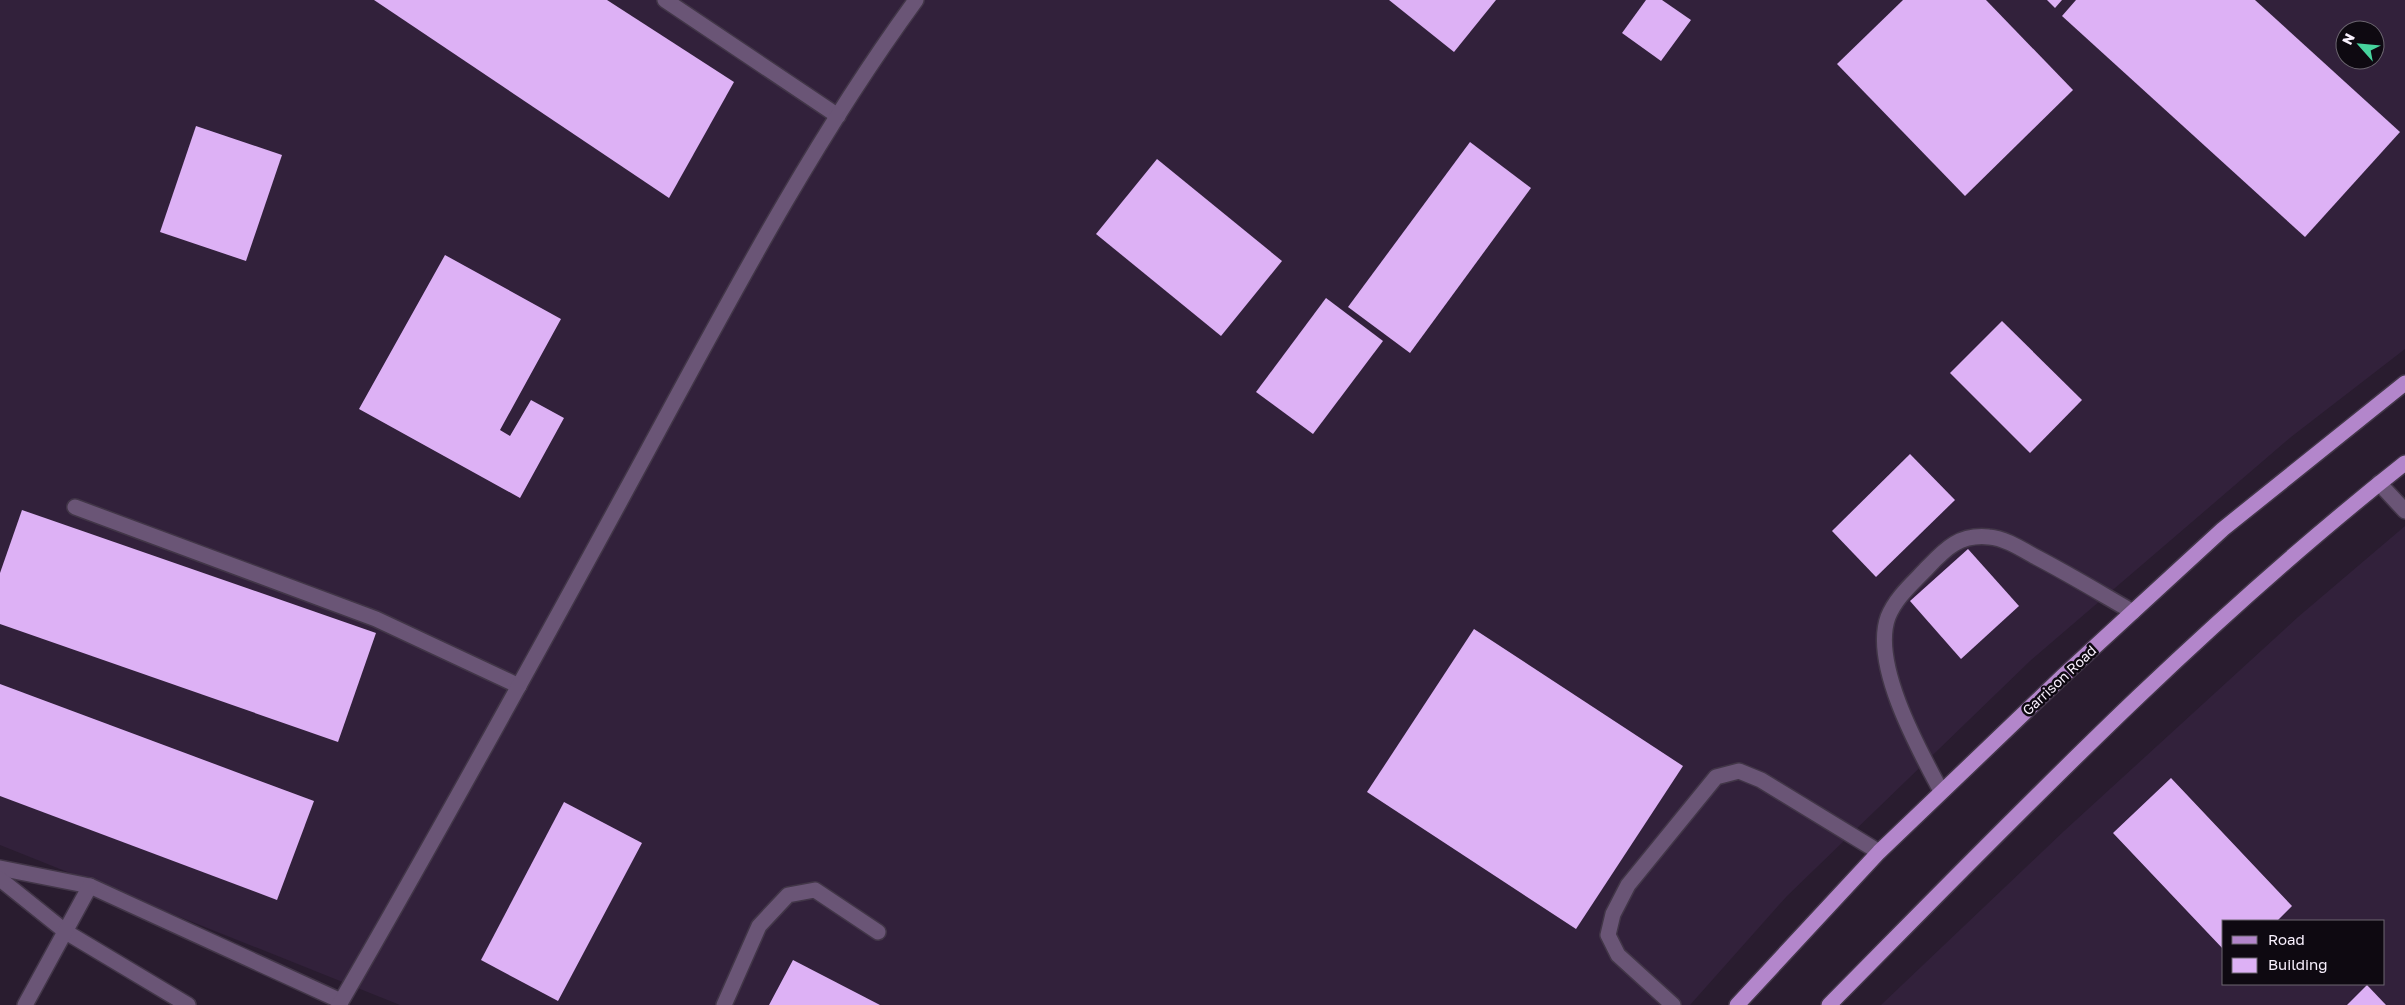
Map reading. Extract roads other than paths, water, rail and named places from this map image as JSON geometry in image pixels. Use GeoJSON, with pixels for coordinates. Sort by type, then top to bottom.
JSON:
{"type":"FeatureCollection","features":[{"type":"Feature","properties":{"kind":"main road","name":"Garrison Road"},"geometry":{"type":"LineString","coordinates":[[1737,1005],[1878,852],[2222,529],[2405,383]]}},
{"type":"Feature","properties":{"kind":"main road"},"geometry":{"type":"LineString","coordinates":[[1829,1005],[2107,726],[2260,584],[2405,463]]}},
{"type":"Feature","properties":{"kind":"street"},"geometry":{"type":"LineString","coordinates":[[665,0],[838,116]]}},
{"type":"Feature","properties":{"kind":"street"},"geometry":{"type":"LineString","coordinates":[[0,868],[90,886],[340,1003],[519,686],[757,250],[838,116],[916,0]]}},
{"type":"Feature","properties":{"kind":"street"},"geometry":{"type":"LineString","coordinates":[[2379,483],[2405,511]]}},
{"type":"Feature","properties":{"kind":"street"},"geometry":{"type":"LineString","coordinates":[[76,507],[376,619],[519,686]]}},
{"type":"Feature","properties":{"kind":"street"},"geometry":{"type":"LineString","coordinates":[[1941,791],[1915,742],[1900,707],[1890,673],[1885,642],[1888,618],[1899,596],[1945,550],[1966,537],[1990,537],[2028,553],[2133,612]]}},
{"type":"Feature","properties":{"kind":"street"},"geometry":{"type":"LineString","coordinates":[[1672,1005],[1618,955],[1608,935],[1612,914],[1628,885],[1716,777],[1738,772],[1761,780],[1878,852]]}},
{"type":"Feature","properties":{"kind":"street"},"geometry":{"type":"LineString","coordinates":[[0,879],[66,932],[188,1005]]}},
{"type":"Feature","properties":{"kind":"street"},"geometry":{"type":"LineString","coordinates":[[25,1005],[90,886]]}},
{"type":"Feature","properties":{"kind":"street"},"geometry":{"type":"LineString","coordinates":[[724,1005],[759,926],[788,895],[815,890],[878,932]]}}]}
